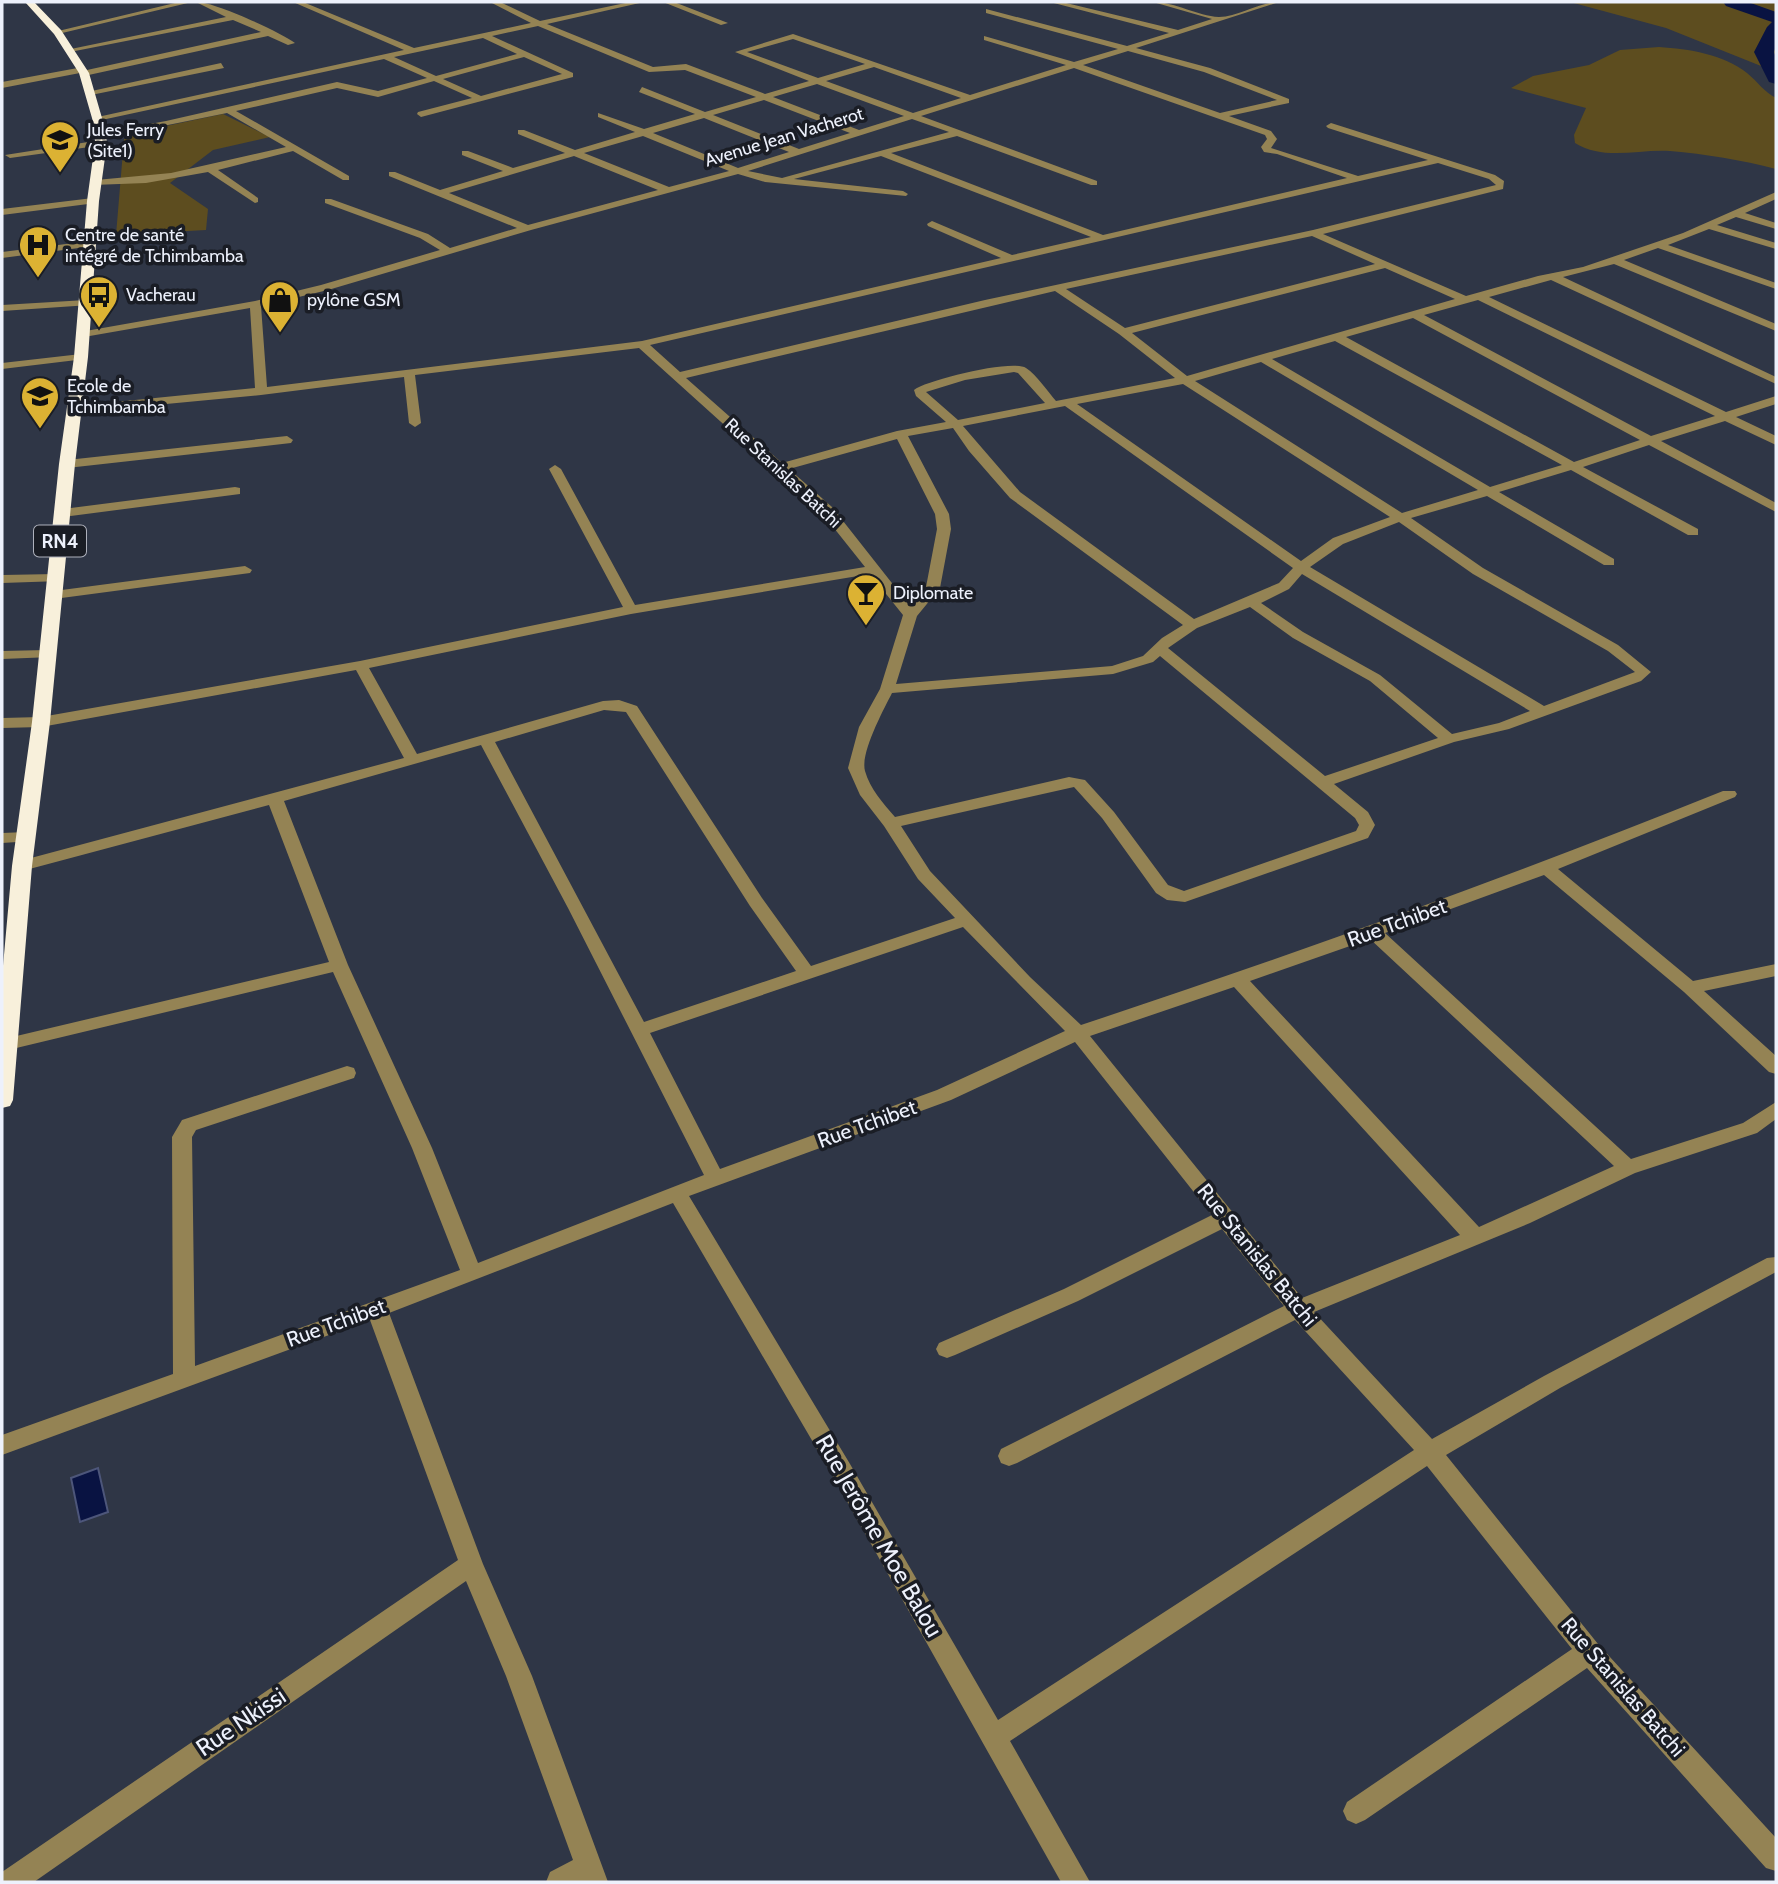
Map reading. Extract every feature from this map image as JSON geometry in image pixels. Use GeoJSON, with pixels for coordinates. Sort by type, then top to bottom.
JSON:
{"type":"FeatureCollection","features":[{"type":"Feature","properties":{"kind":"highway","name":"RN4"},"geometry":{"type":"LineString","coordinates":[[2,1100],[22,866],[41,722],[67,464],[84,334],[100,139],[91,92],[84,72],[58,32],[29,2]]}},
{"type":"Feature","properties":{"kind":"street"},"geometry":{"type":"LineString","coordinates":[[58,32],[188,2]]}},
{"type":"Feature","properties":{"kind":"street"},"geometry":{"type":"LineString","coordinates":[[200,2],[291,43]]}},
{"type":"Feature","properties":{"kind":"street"},"geometry":{"type":"LineString","coordinates":[[297,2],[412,50]]}},
{"type":"Feature","properties":{"kind":"street"},"geometry":{"type":"LineString","coordinates":[[308,6],[328,2]]}},
{"type":"Feature","properties":{"kind":"street"},"geometry":{"type":"LineString","coordinates":[[494,2],[652,70],[686,67],[859,133]]}},
{"type":"Feature","properties":{"kind":"street"},"geometry":{"type":"LineString","coordinates":[[591,2],[609,8]]}},
{"type":"Feature","properties":{"kind":"street"},"geometry":{"type":"LineString","coordinates":[[97,118],[640,2]]}},
{"type":"Feature","properties":{"kind":"street"},"geometry":{"type":"LineString","coordinates":[[667,2],[724,23]]}},
{"type":"Feature","properties":{"kind":"street"},"geometry":{"type":"LineString","coordinates":[[1054,2],[1176,32],[1275,2]]}},
{"type":"Feature","properties":{"kind":"street"},"geometry":{"type":"LineString","coordinates":[[1157,2],[1219,19]]}},
{"type":"Feature","properties":{"kind":"street"},"geometry":{"type":"LineString","coordinates":[[989,11],[1212,71],[1286,101],[1221,116]]}},
{"type":"Feature","properties":{"kind":"street"},"geometry":{"type":"LineString","coordinates":[[70,50],[236,17]]}},
{"type":"Feature","properties":{"kind":"street","name":"Avenue Jean Vacherot"},"geometry":{"type":"LineString","coordinates":[[255,304],[324,288],[527,228],[738,171],[1176,32]]}},
{"type":"Feature","properties":{"kind":"street"},"geometry":{"type":"LineString","coordinates":[[2,85],[84,72],[270,33]]}},
{"type":"Feature","properties":{"kind":"street"},"geometry":{"type":"LineString","coordinates":[[421,114],[570,75],[483,35]]}},
{"type":"Feature","properties":{"kind":"street"},"geometry":{"type":"LineString","coordinates":[[971,98],[793,36],[739,52],[1094,183]]}},
{"type":"Feature","properties":{"kind":"street"},"geometry":{"type":"LineString","coordinates":[[987,38],[1103,74],[1268,133],[1272,139],[1266,147],[1267,150],[1278,151],[1358,179]]}},
{"type":"Feature","properties":{"kind":"street"},"geometry":{"type":"LineString","coordinates":[[10,155],[100,139],[337,85],[369,94],[526,54]]}},
{"type":"Feature","properties":{"kind":"street"},"geometry":{"type":"LineString","coordinates":[[384,56],[482,99]]}},
{"type":"Feature","properties":{"kind":"street"},"geometry":{"type":"LineString","coordinates":[[440,193],[875,64]]}},
{"type":"Feature","properties":{"kind":"street"},"geometry":{"type":"LineString","coordinates":[[91,92],[221,66]]}},
{"type":"Feature","properties":{"kind":"street"},"geometry":{"type":"LineString","coordinates":[[642,90],[798,152]]}},
{"type":"Feature","properties":{"kind":"street"},"geometry":{"type":"LineString","coordinates":[[229,110],[346,178]]}},
{"type":"Feature","properties":{"kind":"street"},"geometry":{"type":"LineString","coordinates":[[601,116],[738,171],[773,181],[903,194]]}},
{"type":"Feature","properties":{"kind":"street"},"geometry":{"type":"LineString","coordinates":[[678,376],[1057,288],[1313,233],[1500,187],[1501,183],[1492,177],[1331,126]]}},
{"type":"Feature","properties":{"kind":"street"},"geometry":{"type":"LineString","coordinates":[[521,132],[668,190]]}},
{"type":"Feature","properties":{"kind":"street"},"geometry":{"type":"LineString","coordinates":[[773,181],[961,132]]}},
{"type":"Feature","properties":{"kind":"street"},"geometry":{"type":"LineString","coordinates":[[96,183],[139,183],[294,148]]}},
{"type":"Feature","properties":{"kind":"street"},"geometry":{"type":"LineString","coordinates":[[465,153],[511,171]]}},
{"type":"Feature","properties":{"kind":"street"},"geometry":{"type":"LineString","coordinates":[[881,153],[1100,237]]}},
{"type":"Feature","properties":{"kind":"street"},"geometry":{"type":"LineString","coordinates":[[75,410],[261,391],[642,344],[1435,160]]}},
{"type":"Feature","properties":{"kind":"street"},"geometry":{"type":"LineString","coordinates":[[209,168],[255,200]]}},
{"type":"Feature","properties":{"kind":"street"},"geometry":{"type":"LineString","coordinates":[[392,174],[527,228]]}},
{"type":"Feature","properties":{"kind":"street"},"geometry":{"type":"LineString","coordinates":[[781,467],[901,435],[1185,380],[1552,276],[1585,270],[1709,226],[1776,195]]}},
{"type":"Feature","properties":{"kind":"street"},"geometry":{"type":"LineString","coordinates":[[2,212],[93,201]]}},
{"type":"Feature","properties":{"kind":"street"},"geometry":{"type":"LineString","coordinates":[[328,201],[424,236],[448,251]]}},
{"type":"Feature","properties":{"kind":"street"},"geometry":{"type":"LineString","coordinates":[[1735,214],[1776,226]]}},
{"type":"Feature","properties":{"kind":"street"},"geometry":{"type":"LineString","coordinates":[[932,224],[1009,258]]}},
{"type":"Feature","properties":{"kind":"street"},"geometry":{"type":"LineString","coordinates":[[1709,226],[1776,246]]}},
{"type":"Feature","properties":{"kind":"street"},"geometry":{"type":"LineString","coordinates":[[1313,233],[1468,301]]}},
{"type":"Feature","properties":{"kind":"street"},"geometry":{"type":"LineString","coordinates":[[2,255],[90,244]]}},
{"type":"Feature","properties":{"kind":"street"},"geometry":{"type":"LineString","coordinates":[[1658,244],[1776,286]]}},
{"type":"Feature","properties":{"kind":"street"},"geometry":{"type":"LineString","coordinates":[[1612,259],[1776,328]]}},
{"type":"Feature","properties":{"kind":"street"},"geometry":{"type":"LineString","coordinates":[[1123,332],[1385,265]]}},
{"type":"Feature","properties":{"kind":"street"},"geometry":{"type":"LineString","coordinates":[[1552,276],[1776,381]]}},
{"type":"Feature","properties":{"kind":"street"},"geometry":{"type":"LineString","coordinates":[[1057,288],[1123,332],[1185,380],[1478,571],[1613,648],[1644,672],[1636,678],[1543,712],[1471,736],[1449,739],[1321,783]]}},
{"type":"Feature","properties":{"kind":"street"},"geometry":{"type":"LineString","coordinates":[[1481,297],[1776,441]]}},
{"type":"Feature","properties":{"kind":"street"},"geometry":{"type":"LineString","coordinates":[[2,308],[86,303]]}},
{"type":"Feature","properties":{"kind":"street"},"geometry":{"type":"LineString","coordinates":[[84,334],[255,304],[261,391]]}},
{"type":"Feature","properties":{"kind":"street"},"geometry":{"type":"LineString","coordinates":[[1415,315],[1776,508]]}},
{"type":"Feature","properties":{"kind":"street"},"geometry":{"type":"LineString","coordinates":[[1336,337],[1693,532]]}},
{"type":"Feature","properties":{"kind":"street","name":"Rue Stanislas Batchi"},"geometry":{"type":"LineString","coordinates":[[642,344],[834,517],[910,615]]}},
{"type":"Feature","properties":{"kind":"street"},"geometry":{"type":"LineString","coordinates":[[2,366],[81,357]]}},
{"type":"Feature","properties":{"kind":"street"},"geometry":{"type":"LineString","coordinates":[[1262,358],[1609,562]]}},
{"type":"Feature","properties":{"kind":"street"},"geometry":{"type":"LineString","coordinates":[[1052,404],[1022,370],[1014,369],[964,377],[920,390],[920,393],[956,424],[973,449],[1015,495],[1192,625]]}},
{"type":"Feature","properties":{"kind":"street"},"geometry":{"type":"LineString","coordinates":[[409,371],[415,423]]}},
{"type":"Feature","properties":{"kind":"street"},"geometry":{"type":"LineString","coordinates":[[887,689],[1113,670],[1149,659],[1167,641],[1192,625],[1284,586],[1301,567],[1338,541],[1398,518],[1573,466],[1776,400]]}},
{"type":"Feature","properties":{"kind":"street"},"geometry":{"type":"LineString","coordinates":[[1066,402],[1301,567],[1502,690],[1543,712]]}},
{"type":"Feature","properties":{"kind":"street","name":"Rue Stanislas Batchi"},"geometry":{"type":"LineString","coordinates":[[901,435],[924,475],[944,523],[933,587],[927,598],[910,615],[887,689],[867,727],[856,768],[869,795],[891,823],[924,875],[1078,1033],[1298,1309],[1430,1452],[1589,1652],[1776,1858]]}},
{"type":"Feature","properties":{"kind":"street"},"geometry":{"type":"LineString","coordinates":[[67,464],[287,440]]}},
{"type":"Feature","properties":{"kind":"street"},"geometry":{"type":"LineString","coordinates":[[555,469],[631,610]]}},
{"type":"Feature","properties":{"kind":"street"},"geometry":{"type":"LineString","coordinates":[[63,513],[235,492]]}},
{"type":"Feature","properties":{"kind":"street"},"geometry":{"type":"LineString","coordinates":[[2,723],[41,722],[360,665],[631,610],[876,569]]}},
{"type":"Feature","properties":{"kind":"street"},"geometry":{"type":"LineString","coordinates":[[2,579],[55,587],[244,570]]}},
{"type":"Feature","properties":{"kind":"street"},"geometry":{"type":"LineString","coordinates":[[1251,602],[1298,635],[1374,678],[1449,739]]}},
{"type":"Feature","properties":{"kind":"street"},"geometry":{"type":"LineString","coordinates":[[891,823],[1069,782],[1079,783],[1108,815],[1162,889],[1173,896],[1185,897],[1362,834],[1367,825],[1362,815],[1160,649]]}},
{"type":"Feature","properties":{"kind":"street"},"geometry":{"type":"LineString","coordinates":[[2,655],[47,654]]}},
{"type":"Feature","properties":{"kind":"street"},"geometry":{"type":"LineString","coordinates":[[360,665],[413,760]]}},
{"type":"Feature","properties":{"kind":"street"},"geometry":{"type":"LineString","coordinates":[[22,866],[275,799],[603,706],[619,705],[632,709],[756,902],[808,974]]}},
{"type":"Feature","properties":{"kind":"street"},"geometry":{"type":"LineString","coordinates":[[485,738],[640,1030],[716,1180]]}},
{"type":"Feature","properties":{"kind":"street","name":"Rue Tchibet"},"geometry":{"type":"LineString","coordinates":[[2,1445],[472,1274],[677,1192],[944,1095],[1078,1033],[1238,980],[1546,869],[1729,794]]}},
{"type":"Feature","properties":{"kind":"street"},"geometry":{"type":"LineString","coordinates":[[275,799],[339,965],[422,1148],[472,1274]]}},
{"type":"Feature","properties":{"kind":"street"},"geometry":{"type":"LineString","coordinates":[[2,838],[26,837]]}},
{"type":"Feature","properties":{"kind":"street"},"geometry":{"type":"LineString","coordinates":[[1546,869],[1690,988],[1776,1067]]}},
{"type":"Feature","properties":{"kind":"street"},"geometry":{"type":"LineString","coordinates":[[640,1030],[966,920]]}},
{"type":"Feature","properties":{"kind":"street"},"geometry":{"type":"LineString","coordinates":[[1373,932],[1628,1168]]}},
{"type":"Feature","properties":{"kind":"street"},"geometry":{"type":"LineString","coordinates":[[8,1044],[339,965]]}},
{"type":"Feature","properties":{"kind":"street"},"geometry":{"type":"LineString","coordinates":[[1690,988],[1776,970]]}},
{"type":"Feature","properties":{"kind":"street"},"geometry":{"type":"LineString","coordinates":[[1238,980],[1474,1236]]}},
{"type":"Feature","properties":{"kind":"street"},"geometry":{"type":"LineString","coordinates":[[184,1379],[184,1132],[190,1125],[347,1073]]}},
{"type":"Feature","properties":{"kind":"street"},"geometry":{"type":"LineString","coordinates":[[1009,1455],[1298,1309],[1523,1218],[1628,1168],[1750,1128],[1776,1110]]}},
{"type":"Feature","properties":{"kind":"street","name":"Rue Jerôme Moe Balou"},"geometry":{"type":"LineString","coordinates":[[677,1192],[842,1471],[1076,1882]]}},
{"type":"Feature","properties":{"kind":"street"},"geometry":{"type":"LineString","coordinates":[[947,1349],[1071,1295],[1225,1217]]}},
{"type":"Feature","properties":{"kind":"street"},"geometry":{"type":"LineString","coordinates":[[995,1737],[1430,1452],[1552,1382],[1774,1265]]}},
{"type":"Feature","properties":{"kind":"street"},"geometry":{"type":"LineString","coordinates":[[376,1308],[471,1564],[519,1676],[590,1875],[560,1882]]}},
{"type":"Feature","properties":{"kind":"street","name":"Rue Nkissi"},"geometry":{"type":"LineString","coordinates":[[11,1882],[471,1564]]}},
{"type":"Feature","properties":{"kind":"street"},"geometry":{"type":"LineString","coordinates":[[1356,1811],[1589,1652]]}},
{"type":"Feature","properties":{"kind":"shaded area"},"geometry":{"type":"Polygon","coordinates":[[[1570,2],[1776,2],[1776,72],[1666,28],[1570,2]]]}},
{"type":"Feature","properties":{"kind":"shaded area"},"geometry":{"type":"Polygon","coordinates":[[[1659,47],[1694,51],[1727,61],[1747,73],[1776,98],[1776,169],[1683,152],[1598,152],[1575,143],[1574,135],[1586,108],[1511,88],[1533,76],[1589,65],[1620,50],[1659,47]]]}},
{"type":"Feature","properties":{"kind":"shaded area"},"geometry":{"type":"Polygon","coordinates":[[[223,114],[270,137],[213,150],[170,183],[208,209],[206,230],[116,235],[124,139],[147,130],[223,114]]]}},
{"type":"Feature","properties":{"kind":"shaded area"},"geometry":{"type":"Polygon","coordinates":[[[98,1468],[108,1512],[80,1522],[71,1478],[98,1468]]]}},
{"type":"Feature","properties":{"kind":"waterway"},"geometry":{"type":"LineString","coordinates":[[1732,2],[1776,18]]}},
{"type":"Feature","properties":{"kind":"waterway"},"geometry":{"type":"LineString","coordinates":[[1776,27],[1764,52],[1776,78]]}},
{"type":"Feature","properties":{"kind":"place","name":"Jules Ferry (Site1)"},"geometry":{"type":"Point","coordinates":[60,174]}},
{"type":"Feature","properties":{"kind":"place","name":"Centre de santé intégré de Tchimbamba"},"geometry":{"type":"Point","coordinates":[38,279]}},
{"type":"Feature","properties":{"kind":"place","name":"Vacherau"},"geometry":{"type":"Point","coordinates":[99,329]}},
{"type":"Feature","properties":{"kind":"place","name":"pylône GSM"},"geometry":{"type":"Point","coordinates":[280,334]}},
{"type":"Feature","properties":{"kind":"place","name":"Ecole de Tchimbamba"},"geometry":{"type":"Point","coordinates":[40,430]}},
{"type":"Feature","properties":{"kind":"place","name":"Diplomate"},"geometry":{"type":"Point","coordinates":[866,627]}}]}
